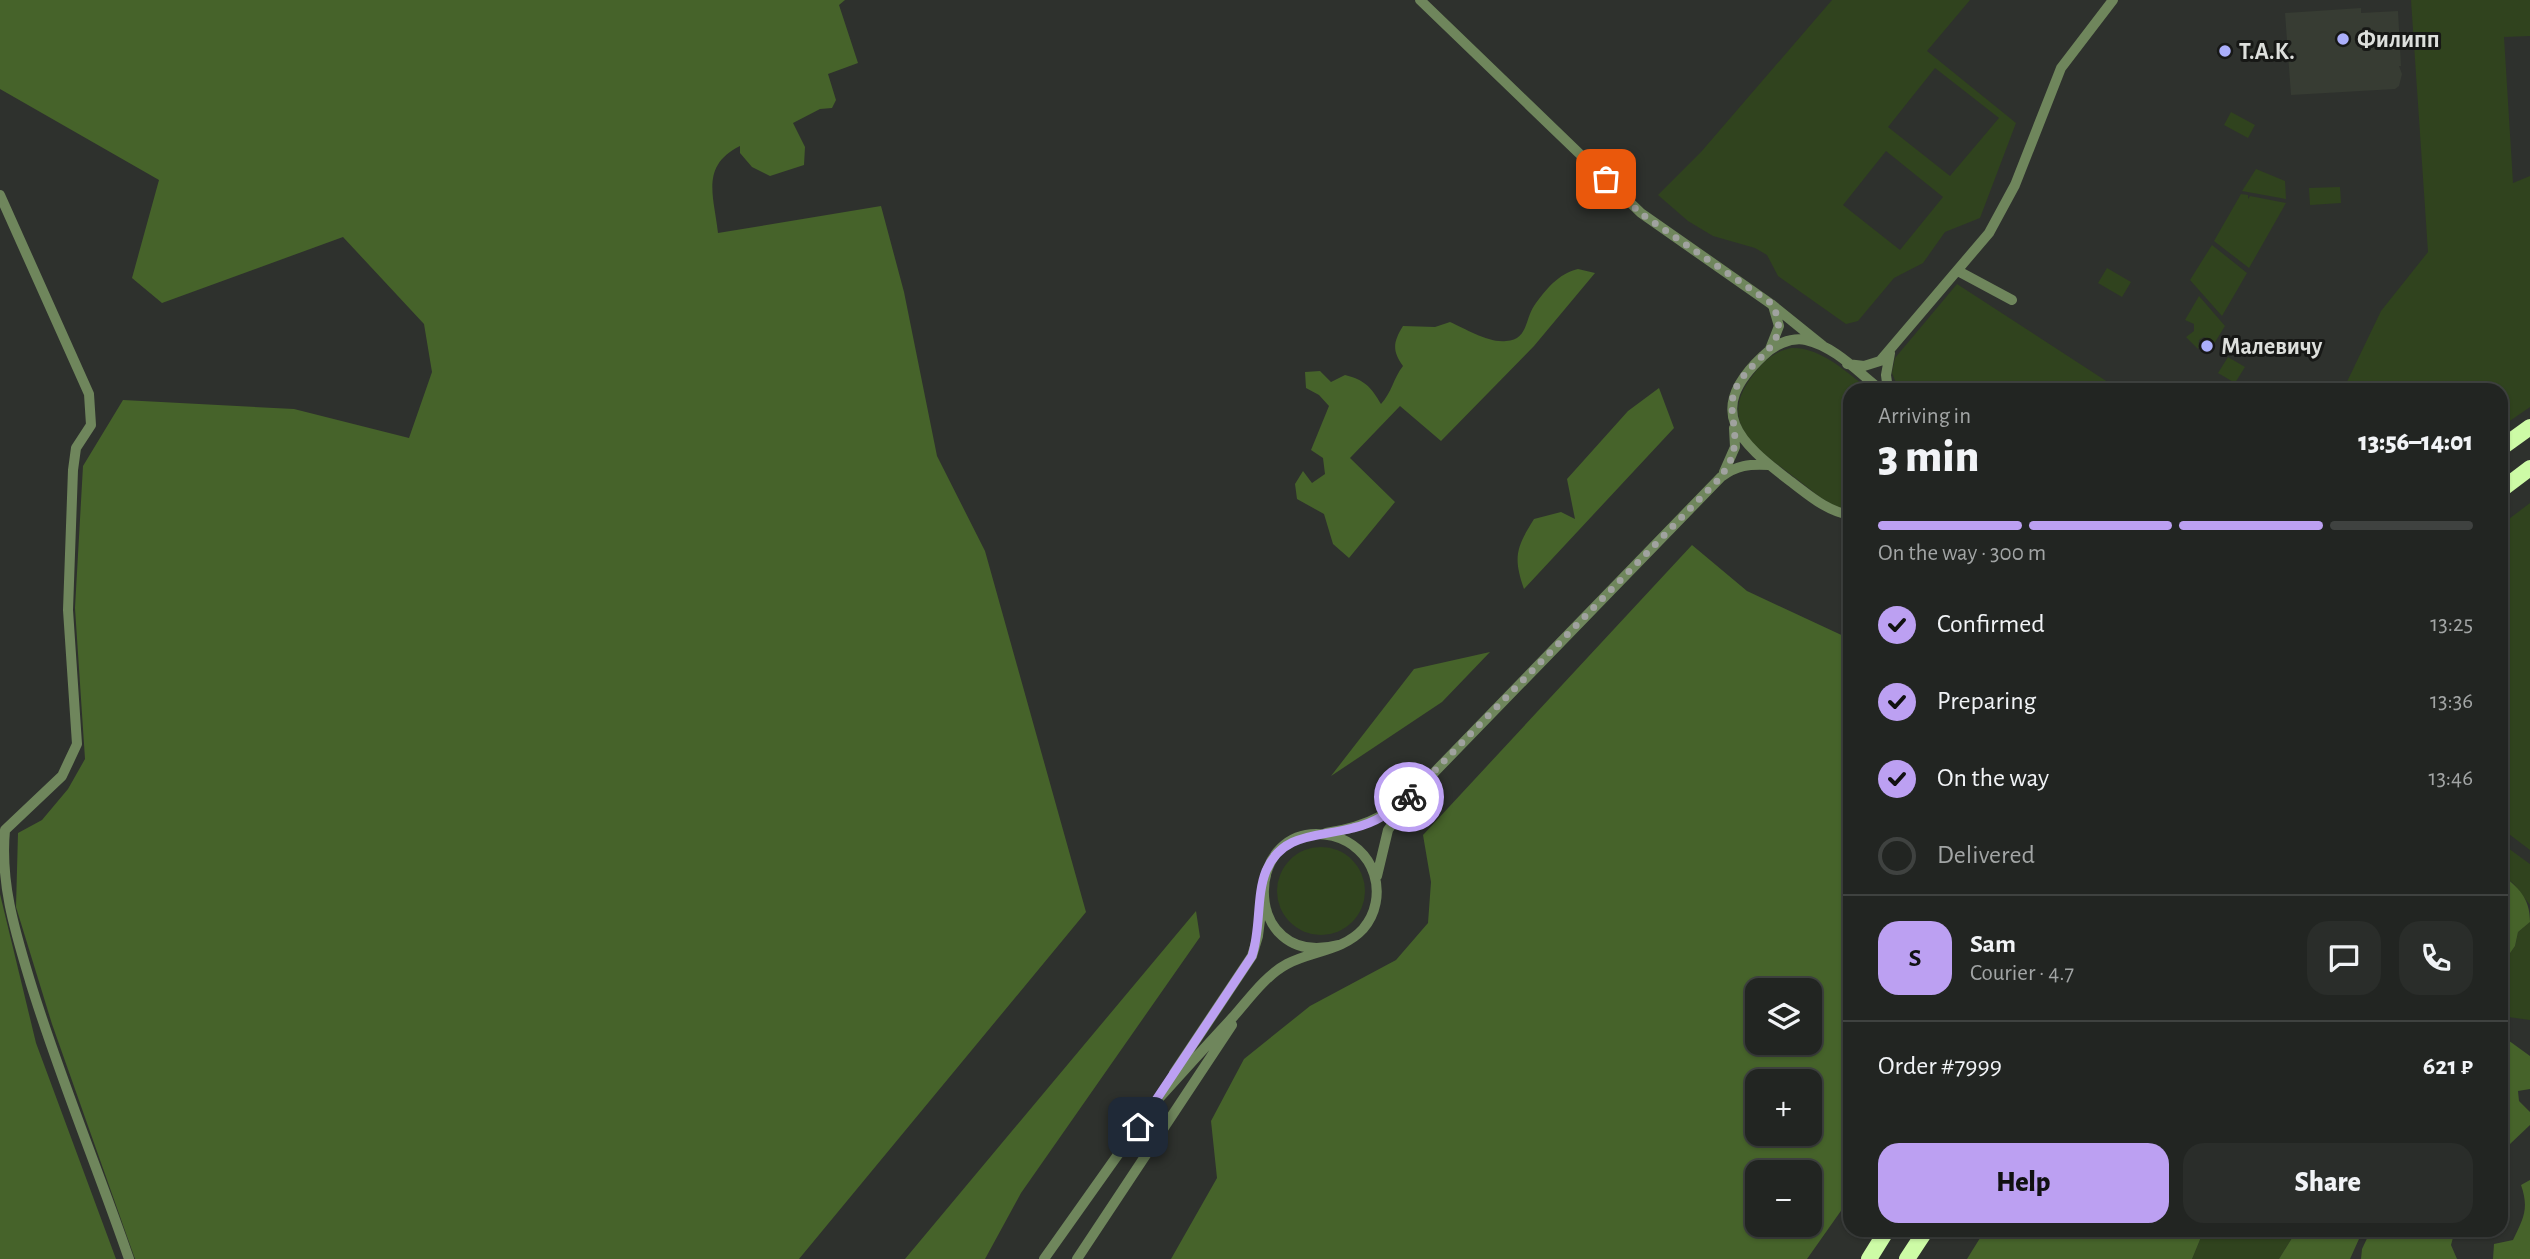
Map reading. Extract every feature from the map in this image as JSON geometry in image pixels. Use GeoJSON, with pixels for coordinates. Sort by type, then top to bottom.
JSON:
{"type":"FeatureCollection","features":[{"type":"Feature","properties":{"kind":"highway"},"geometry":{"type":"LineString","coordinates":[[2508,442],[2530,427]]}},
{"type":"Feature","properties":{"kind":"highway"},"geometry":{"type":"LineString","coordinates":[[2508,485],[2530,468]]}},
{"type":"Feature","properties":{"kind":"highway"},"geometry":{"type":"LineString","coordinates":[[1869,1259],[1883,1237]]}},
{"type":"Feature","properties":{"kind":"highway"},"geometry":{"type":"LineString","coordinates":[[1908,1259],[1922,1237]]}},
{"type":"Feature","properties":{"kind":"street"},"geometry":{"type":"LineString","coordinates":[[1420,0],[1640,213],[1771,303],[1872,383]]}},
{"type":"Feature","properties":{"kind":"street"},"geometry":{"type":"LineString","coordinates":[[1847,364],[1872,365],[1891,351],[1958,271],[2003,209],[2061,68],[2113,0]]}},
{"type":"Feature","properties":{"kind":"street"},"geometry":{"type":"LineString","coordinates":[[0,195],[89,394],[91,425],[76,449],[73,470],[68,610],[77,744],[62,776],[5,830]]}},
{"type":"Feature","properties":{"kind":"street"},"geometry":{"type":"LineString","coordinates":[[1958,271],[2012,300]]}},
{"type":"Feature","properties":{"kind":"street"},"geometry":{"type":"LineString","coordinates":[[1721,477],[1735,447],[1731,400],[1738,385],[1769,351],[1779,326],[1778,315],[1771,303]]}},
{"type":"Feature","properties":{"kind":"street"},"geometry":{"type":"LineString","coordinates":[[1769,351],[1793,340],[1805,340],[1823,346]]}},
{"type":"Feature","properties":{"kind":"street"},"geometry":{"type":"LineString","coordinates":[[1887,383],[1886,364],[1891,351]]}},
{"type":"Feature","properties":{"kind":"street"},"geometry":{"type":"LineString","coordinates":[[1734,428],[1747,447],[1769,465],[1820,503],[1843,513]]}},
{"type":"Feature","properties":{"kind":"street"},"geometry":{"type":"LineString","coordinates":[[1044,1259],[1242,975],[1258,936],[1267,869],[1277,853],[1292,841],[1377,821],[1394,810],[1424,783],[1721,477],[1733,468],[1748,464],[1769,465]]}},
{"type":"Feature","properties":{"kind":"street"},"geometry":{"type":"LineString","coordinates":[[1152,1106],[1245,1003],[1287,964],[1338,945],[1355,936],[1368,922],[1376,896],[1377,865],[1388,830],[1424,783]]}},
{"type":"Feature","properties":{"kind":"street"},"geometry":{"type":"LineString","coordinates":[[0,816],[5,830],[2,861],[10,915],[43,1024],[130,1259]]}},
{"type":"Feature","properties":{"kind":"street"},"geometry":{"type":"LineString","coordinates":[[1310,835],[1338,837],[1354,846],[1372,868],[1376,896]]}},
{"type":"Feature","properties":{"kind":"street"},"geometry":{"type":"LineString","coordinates":[[1262,897],[1272,923],[1293,942],[1310,948],[1338,945]]}},
{"type":"Feature","properties":{"kind":"street"},"geometry":{"type":"LineString","coordinates":[[1077,1259],[1211,1060],[1245,1003]]}},
{"type":"Feature","properties":{"kind":"shaded area","name":"Филипп"},"geometry":{"type":"Polygon","coordinates":[[[2361,8],[2361,13],[2398,11],[2399,66],[2402,74],[2399,86],[2395,89],[2291,95],[2285,13],[2361,8]]]}},
{"type":"Feature","properties":{"kind":"green space"},"geometry":{"type":"Polygon","coordinates":[[[0,0],[845,0],[839,5],[858,63],[828,74],[836,100],[832,108],[820,109],[793,123],[805,147],[804,165],[770,176],[752,167],[740,153],[740,146],[727,154],[719,163],[712,183],[718,233],[881,206],[904,292],[937,456],[985,551],[1086,912],[799,1259],[135,1259],[52,1024],[16,907],[18,833],[42,820],[68,789],[85,759],[75,608],[83,466],[123,400],[294,409],[409,438],[432,372],[424,324],[343,237],[162,303],[132,278],[159,180],[0,89],[0,0]]]}},
{"type":"Feature","properties":{"kind":"green space"},"geometry":{"type":"Polygon","coordinates":[[[1832,0],[1970,0],[1927,51],[2016,123],[1980,218],[1945,232],[1923,263],[1894,278],[1858,321],[1846,324],[1778,276],[1767,255],[1755,248],[1713,236],[1688,221],[1658,195],[1701,152],[1832,0]],[[1935,68],[1888,127],[1950,176],[1999,118],[1935,68]],[[1886,151],[1843,205],[1900,250],[1943,197],[1886,151]]]}},
{"type":"Feature","properties":{"kind":"green space"},"geometry":{"type":"Polygon","coordinates":[[[2411,0],[2530,0],[2530,36],[2504,37],[2513,183],[2530,176],[2530,407],[2508,422],[2508,383],[2346,383],[2381,311],[2428,252],[2411,0]]]}},
{"type":"Feature","properties":{"kind":"green space"},"geometry":{"type":"Polygon","coordinates":[[[2231,112],[2255,125],[2248,138],[2224,125],[2231,112]]]}},
{"type":"Feature","properties":{"kind":"green space"},"geometry":{"type":"Polygon","coordinates":[[[2256,169],[2285,181],[2286,199],[2242,191],[2256,169]]]}},
{"type":"Feature","properties":{"kind":"green space"},"geometry":{"type":"Polygon","coordinates":[[[2340,187],[2341,203],[2310,205],[2309,188],[2340,187]]]}},
{"type":"Feature","properties":{"kind":"green space"},"geometry":{"type":"Polygon","coordinates":[[[2241,194],[2248,195],[2248,199],[2250,196],[2286,203],[2249,268],[2214,241],[2241,194]]]}},
{"type":"Feature","properties":{"kind":"green space"},"geometry":{"type":"Polygon","coordinates":[[[2212,245],[2247,273],[2222,316],[2190,280],[2212,245]]]}},
{"type":"Feature","properties":{"kind":"green space"},"geometry":{"type":"Polygon","coordinates":[[[2107,268],[2131,282],[2122,297],[2098,283],[2107,268]]]}},
{"type":"Feature","properties":{"kind":"green space"},"geometry":{"type":"Polygon","coordinates":[[[1578,269],[1595,273],[1534,346],[1441,441],[1400,406],[1350,458],[1395,502],[1349,558],[1333,544],[1324,514],[1297,499],[1295,484],[1303,471],[1312,483],[1325,474],[1323,458],[1311,450],[1329,406],[1319,395],[1306,388],[1305,372],[1320,371],[1331,382],[1345,375],[1358,379],[1381,404],[1403,366],[1395,346],[1403,326],[1435,327],[1450,322],[1492,340],[1513,340],[1522,333],[1531,311],[1548,288],[1564,274],[1578,269]]]}},
{"type":"Feature","properties":{"kind":"green space"},"geometry":{"type":"Polygon","coordinates":[[[1957,284],[2109,383],[1896,383],[1892,373],[1895,358],[1957,284]]]}},
{"type":"Feature","properties":{"kind":"green space"},"geometry":{"type":"Polygon","coordinates":[[[2199,296],[2225,326],[2212,347],[2210,340],[2204,337],[2199,340],[2198,349],[2186,337],[2194,331],[2194,324],[2185,320],[2199,296]]]}},
{"type":"Feature","properties":{"kind":"green space"},"geometry":{"type":"Polygon","coordinates":[[[1791,348],[1824,356],[1861,383],[1843,383],[1843,508],[1813,492],[1767,456],[1746,434],[1740,421],[1738,408],[1742,392],[1761,365],[1779,352],[1791,348]]]}},
{"type":"Feature","properties":{"kind":"green space"},"geometry":{"type":"Polygon","coordinates":[[[2228,357],[2245,367],[2235,383],[2218,373],[2228,357]]]}},
{"type":"Feature","properties":{"kind":"green space"},"geometry":{"type":"Polygon","coordinates":[[[1659,388],[1674,428],[1524,589],[1518,569],[1518,553],[1534,519],[1561,512],[1575,519],[1567,479],[1628,411],[1659,388]]]}},
{"type":"Feature","properties":{"kind":"green space"},"geometry":{"type":"Polygon","coordinates":[[[2530,503],[2530,850],[2508,833],[2508,520],[2530,503]]]}},
{"type":"Feature","properties":{"kind":"green space"},"geometry":{"type":"Polygon","coordinates":[[[1692,545],[1747,591],[1843,636],[1843,1208],[1807,1259],[1171,1259],[1217,1178],[1211,1121],[1244,1059],[1310,1006],[1396,960],[1428,923],[1431,882],[1423,835],[1692,545]]]}},
{"type":"Feature","properties":{"kind":"green space"},"geometry":{"type":"Polygon","coordinates":[[[1490,652],[1442,702],[1331,776],[1414,669],[1490,652]]]}},
{"type":"Feature","properties":{"kind":"green space"},"geometry":{"type":"Polygon","coordinates":[[[1321,847],[1346,854],[1358,866],[1365,891],[1358,916],[1346,928],[1321,935],[1296,928],[1284,916],[1277,891],[1284,866],[1296,854],[1321,847]]]}},
{"type":"Feature","properties":{"kind":"green space"},"geometry":{"type":"Polygon","coordinates":[[[2508,848],[2530,864],[2530,905],[2508,879],[2508,848]]]}},
{"type":"Feature","properties":{"kind":"green space"},"geometry":{"type":"Polygon","coordinates":[[[2508,880],[2526,900],[2530,922],[2518,932],[2515,946],[2508,956],[2508,880]]]}},
{"type":"Feature","properties":{"kind":"green space"},"geometry":{"type":"Polygon","coordinates":[[[0,894],[36,1043],[116,1259],[0,1259],[0,894]]]}},
{"type":"Feature","properties":{"kind":"green space"},"geometry":{"type":"Polygon","coordinates":[[[1196,911],[1200,937],[1021,1193],[985,1259],[905,1259],[1196,911]]]}},
{"type":"Feature","properties":{"kind":"green space"},"geometry":{"type":"Polygon","coordinates":[[[2530,922],[2530,1020],[2508,1017],[2508,956],[2515,946],[2518,932],[2530,922]]]}},
{"type":"Feature","properties":{"kind":"green space"},"geometry":{"type":"Polygon","coordinates":[[[2508,1040],[2530,1056],[2530,1089],[2518,1091],[2519,1101],[2530,1112],[2530,1125],[2510,1144],[2508,1040]]]}},
{"type":"Feature","properties":{"kind":"green space"},"geometry":{"type":"Polygon","coordinates":[[[2530,1180],[2530,1259],[2493,1259],[2494,1244],[2513,1240],[2517,1232],[2525,1207],[2521,1185],[2530,1180]]]}},
{"type":"Feature","properties":{"kind":"green space"},"geometry":{"type":"Polygon","coordinates":[[[1981,1237],[2201,1237],[2192,1259],[1967,1259],[1981,1237]]]}},
{"type":"Feature","properties":{"kind":"green space"},"geometry":{"type":"Polygon","coordinates":[[[2201,1237],[2293,1237],[2279,1259],[2192,1259],[2201,1237]]]}},
{"type":"Feature","properties":{"kind":"green space"},"geometry":{"type":"Polygon","coordinates":[[[2293,1237],[2360,1237],[2350,1259],[2279,1259],[2293,1237]]]}},
{"type":"Feature","properties":{"kind":"green space"},"geometry":{"type":"Polygon","coordinates":[[[2368,1237],[2453,1237],[2451,1245],[2457,1259],[2361,1259],[2368,1237]]]}},
{"type":"Feature","properties":{"kind":"way so far"},"geometry":{"type":"LineString","coordinates":[[1409,797],[1721,477],[1735,447],[1731,400],[1750,368],[1769,351],[1777,338],[1778,315],[1771,303],[1640,213],[1606,179]]}},
{"type":"Feature","properties":{"kind":"place","name":"Филипп"},"geometry":{"type":"Point","coordinates":[2343,39]}},
{"type":"Feature","properties":{"kind":"place","name":"Т.А.К."},"geometry":{"type":"Point","coordinates":[2225,51]}},
{"type":"Feature","properties":{"kind":"place","name":"Малевичу"},"geometry":{"type":"Point","coordinates":[2207,346]}},
{"type":"Feature","properties":{"kind":"route"},"geometry":{"type":"LineString","coordinates":[[1138,1127],[1242,975],[1252,956],[1258,936],[1264,878],[1277,853],[1292,841],[1310,835],[1377,821],[1409,797]]}}]}
